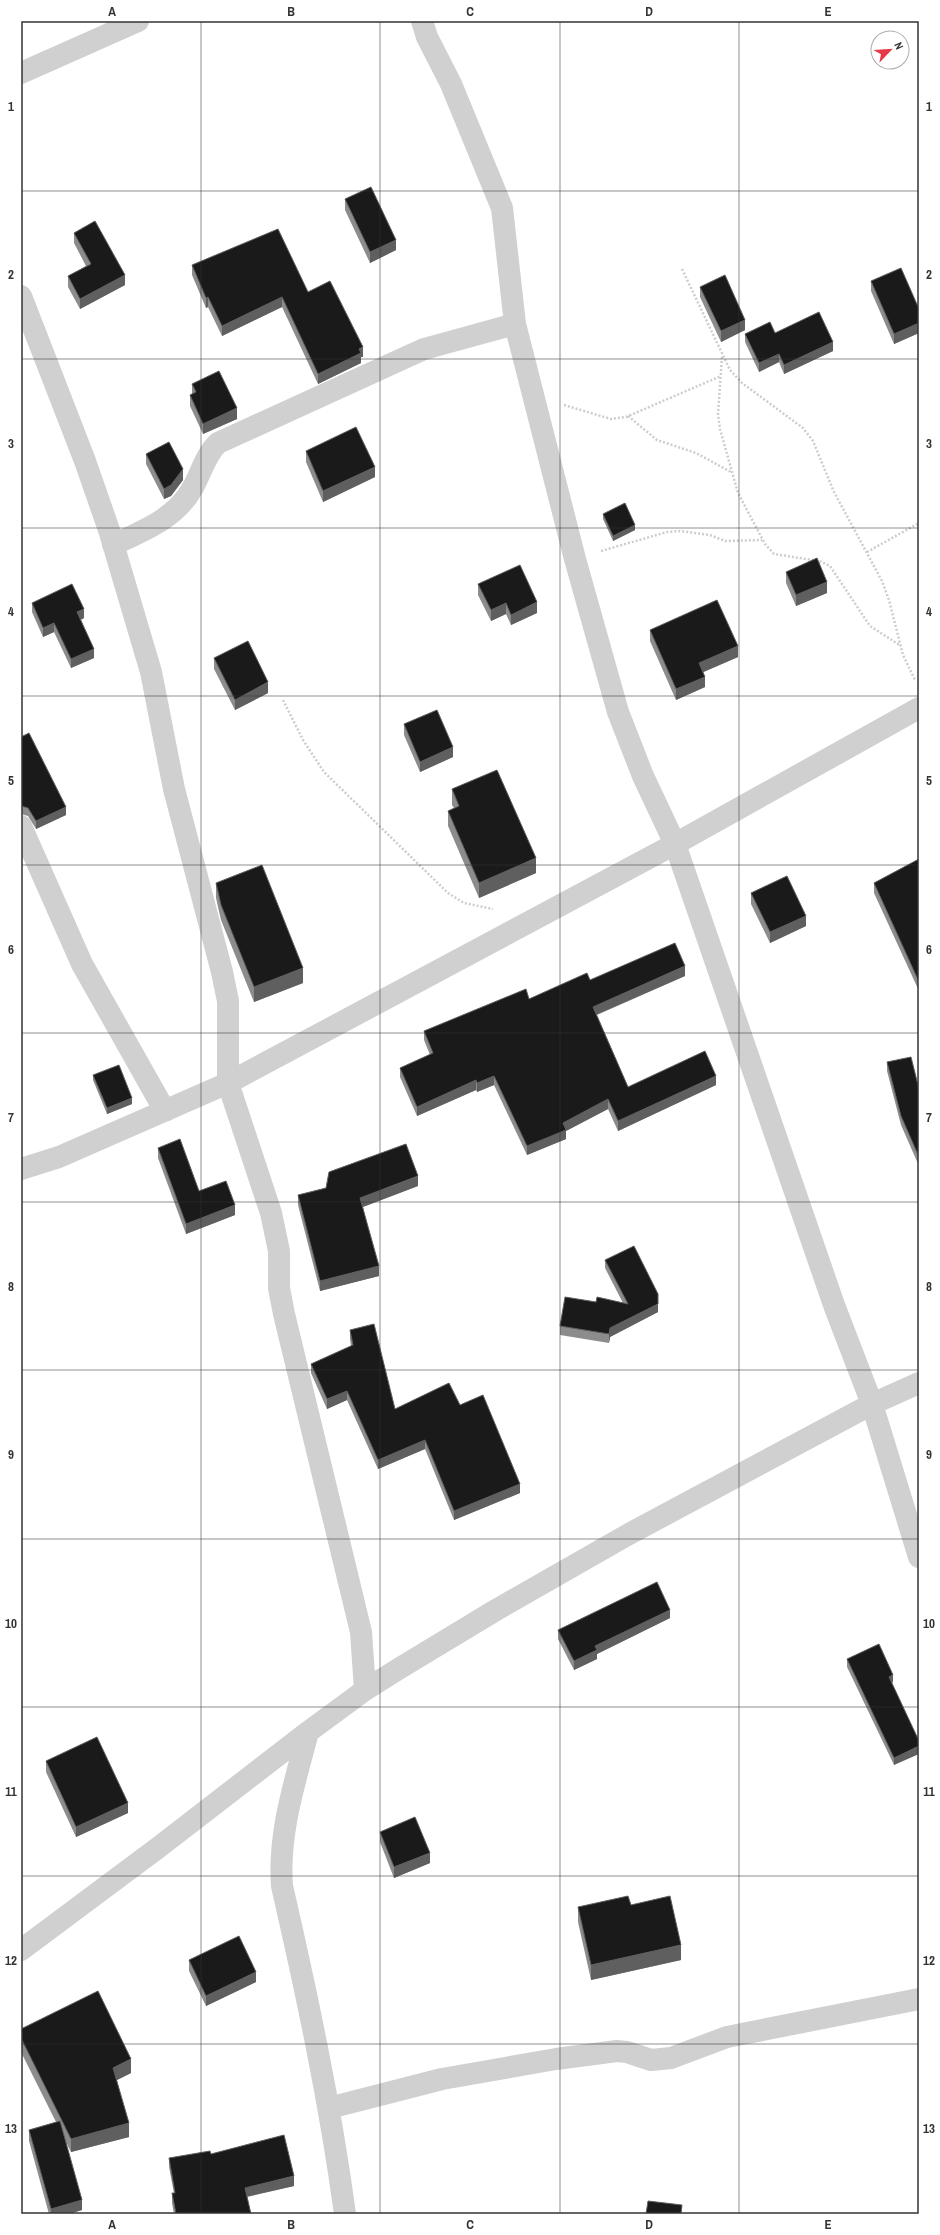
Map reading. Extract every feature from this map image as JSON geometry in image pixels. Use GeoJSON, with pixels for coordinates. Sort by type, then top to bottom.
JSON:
{"type":"FeatureCollection","features":[{"type":"Feature","properties":{"kind":"street"},"geometry":{"type":"LineString","coordinates":[[21,73],[138,21]]}},
{"type":"Feature","properties":{"kind":"street"},"geometry":{"type":"LineString","coordinates":[[422,21],[426,37],[454,92],[502,208],[515,324],[575,559],[618,712],[642,776],[675,844],[834,1305],[872,1404],[919,1557]]}},
{"type":"Feature","properties":{"kind":"street"},"geometry":{"type":"LineString","coordinates":[[21,296],[84,461],[113,545],[151,672],[174,788],[222,972],[228,1001],[228,1083],[271,1213],[279,1251],[279,1288],[284,1314],[361,1632],[365,1690]]}},
{"type":"Feature","properties":{"kind":"street"},"geometry":{"type":"LineString","coordinates":[[113,545],[159,522],[178,509],[192,490],[210,454],[218,443],[424,349],[515,324]]}},
{"type":"Feature","properties":{"kind":"street"},"geometry":{"type":"LineString","coordinates":[[21,1169],[59,1157],[228,1083],[675,844],[919,708]]}},
{"type":"Feature","properties":{"kind":"street"},"geometry":{"type":"LineString","coordinates":[[21,826],[82,964],[165,1111]]}},
{"type":"Feature","properties":{"kind":"street"},"geometry":{"type":"LineString","coordinates":[[21,1950],[365,1690],[496,1610],[629,1534],[872,1404],[919,1383]]}},
{"type":"Feature","properties":{"kind":"street"},"geometry":{"type":"LineString","coordinates":[[308,1732],[289,1802],[281,1867],[282,1886],[307,1994],[329,2108],[345,2214]]}},
{"type":"Feature","properties":{"kind":"street"},"geometry":{"type":"LineString","coordinates":[[329,2108],[442,2079],[556,2059],[617,2051],[627,2052],[651,2060],[671,2058],[710,2042],[733,2035],[919,1999]]}},
{"type":"Feature","properties":{"kind":"path"},"geometry":{"type":"LineString","coordinates":[[682,269],[722,356],[730,370],[742,383],[803,428],[813,441],[834,492],[867,552],[889,600],[901,647],[916,681]]}},
{"type":"Feature","properties":{"kind":"path"},"geometry":{"type":"LineString","coordinates":[[722,356],[718,414],[720,429],[738,493],[762,540],[774,554],[819,561],[830,566],[870,626],[901,647]]}},
{"type":"Feature","properties":{"kind":"path"},"geometry":{"type":"LineString","coordinates":[[532,391],[574,409],[611,419],[628,416],[721,376]]}},
{"type":"Feature","properties":{"kind":"path"},"geometry":{"type":"LineString","coordinates":[[628,416],[657,440],[696,454],[732,472]]}},
{"type":"Feature","properties":{"kind":"path"},"geometry":{"type":"LineString","coordinates":[[867,552],[919,523]]}},
{"type":"Feature","properties":{"kind":"path"},"geometry":{"type":"LineString","coordinates":[[575,559],[667,532],[680,531],[710,535],[725,541],[762,540]]}},
{"type":"Feature","properties":{"kind":"path"},"geometry":{"type":"LineString","coordinates":[[283,700],[304,740],[324,772],[448,893],[464,903],[498,910]]}},
{"type":"Feature","properties":{"kind":"building"},"geometry":{"type":"Polygon","coordinates":[[[371,187],[396,240],[370,252],[345,199],[371,187]]]}},
{"type":"Feature","properties":{"kind":"building"},"geometry":{"type":"Polygon","coordinates":[[[95,221],[125,275],[80,299],[68,276],[91,264],[74,233],[95,221]]]}},
{"type":"Feature","properties":{"kind":"building"},"geometry":{"type":"Polygon","coordinates":[[[278,229],[308,292],[330,281],[363,347],[359,349],[361,353],[318,374],[282,297],[222,326],[208,297],[206,298],[192,265],[278,229]]]}},
{"type":"Feature","properties":{"kind":"building"},"geometry":{"type":"Polygon","coordinates":[[[901,268],[919,309],[919,323],[894,334],[871,281],[901,268]]]}},
{"type":"Feature","properties":{"kind":"building"},"geometry":{"type":"Polygon","coordinates":[[[725,275],[745,320],[721,331],[700,287],[725,275]]]}},
{"type":"Feature","properties":{"kind":"building"},"geometry":{"type":"Polygon","coordinates":[[[819,312],[833,342],[784,365],[779,354],[759,363],[745,334],[770,322],[775,333],[819,312]]]}},
{"type":"Feature","properties":{"kind":"building"},"geometry":{"type":"Polygon","coordinates":[[[219,371],[237,408],[203,424],[190,395],[196,392],[192,384],[219,371]]]}},
{"type":"Feature","properties":{"kind":"building"},"geometry":{"type":"Polygon","coordinates":[[[356,427],[375,467],[323,491],[306,451],[356,427]]]}},
{"type":"Feature","properties":{"kind":"building"},"geometry":{"type":"Polygon","coordinates":[[[169,442],[183,469],[171,485],[164,489],[146,454],[169,442]]]}},
{"type":"Feature","properties":{"kind":"building"},"geometry":{"type":"Polygon","coordinates":[[[625,503],[635,525],[613,536],[603,514],[625,503]]]}},
{"type":"Feature","properties":{"kind":"building"},"geometry":{"type":"Polygon","coordinates":[[[817,558],[827,582],[796,595],[786,572],[817,558]]]}},
{"type":"Feature","properties":{"kind":"building"},"geometry":{"type":"Polygon","coordinates":[[[520,565],[537,602],[511,615],[506,603],[491,610],[478,584],[520,565]]]}},
{"type":"Feature","properties":{"kind":"building"},"geometry":{"type":"Polygon","coordinates":[[[72,584],[84,609],[77,612],[94,649],[71,659],[54,623],[43,628],[32,603],[72,584]]]}},
{"type":"Feature","properties":{"kind":"building"},"geometry":{"type":"Polygon","coordinates":[[[717,600],[738,646],[699,663],[705,677],[676,689],[650,630],[717,600]]]}},
{"type":"Feature","properties":{"kind":"building"},"geometry":{"type":"Polygon","coordinates":[[[248,641],[268,682],[235,700],[214,658],[248,641]]]}},
{"type":"Feature","properties":{"kind":"building"},"geometry":{"type":"Polygon","coordinates":[[[437,710],[453,747],[420,762],[404,724],[437,710]]]}},
{"type":"Feature","properties":{"kind":"building"},"geometry":{"type":"Polygon","coordinates":[[[29,733],[66,807],[36,821],[28,808],[21,806],[21,737],[29,733]]]}},
{"type":"Feature","properties":{"kind":"building"},"geometry":{"type":"Polygon","coordinates":[[[497,770],[536,858],[479,883],[448,811],[459,806],[452,789],[497,770]]]}},
{"type":"Feature","properties":{"kind":"building"},"geometry":{"type":"Polygon","coordinates":[[[919,859],[919,982],[874,883],[919,859]]]}},
{"type":"Feature","properties":{"kind":"building"},"geometry":{"type":"Polygon","coordinates":[[[262,865],[303,968],[254,987],[221,905],[216,883],[262,865]]]}},
{"type":"Feature","properties":{"kind":"building"},"geometry":{"type":"Polygon","coordinates":[[[787,876],[806,916],[770,932],[751,893],[787,876]]]}},
{"type":"Feature","properties":{"kind":"building"},"geometry":{"type":"Polygon","coordinates":[[[675,943],[685,966],[593,1007],[628,1087],[705,1051],[716,1076],[618,1121],[608,1099],[563,1123],[566,1130],[527,1146],[494,1076],[477,1083],[476,1080],[417,1107],[400,1068],[433,1053],[424,1031],[526,989],[529,999],[587,973],[590,980],[675,943]]]}},
{"type":"Feature","properties":{"kind":"building"},"geometry":{"type":"Polygon","coordinates":[[[911,1057],[919,1089],[919,1157],[901,1116],[887,1062],[911,1057]]]}},
{"type":"Feature","properties":{"kind":"building"},"geometry":{"type":"Polygon","coordinates":[[[119,1065],[132,1098],[107,1108],[93,1075],[119,1065]]]}},
{"type":"Feature","properties":{"kind":"building"},"geometry":{"type":"Polygon","coordinates":[[[180,1139],[199,1191],[226,1181],[235,1205],[186,1224],[158,1148],[180,1139]]]}},
{"type":"Feature","properties":{"kind":"building"},"geometry":{"type":"Polygon","coordinates":[[[406,1144],[418,1176],[360,1198],[379,1266],[320,1281],[298,1195],[326,1188],[329,1172],[406,1144]]]}},
{"type":"Feature","properties":{"kind":"building"},"geometry":{"type":"Polygon","coordinates":[[[634,1246],[658,1294],[658,1304],[610,1328],[609,1334],[560,1326],[565,1297],[596,1302],[597,1297],[628,1304],[605,1260],[634,1246]]]}},
{"type":"Feature","properties":{"kind":"building"},"geometry":{"type":"Polygon","coordinates":[[[374,1324],[395,1409],[449,1383],[460,1405],[483,1395],[520,1484],[454,1511],[425,1440],[378,1460],[347,1391],[327,1399],[311,1364],[353,1345],[350,1330],[374,1324]]]}},
{"type":"Feature","properties":{"kind":"building"},"geometry":{"type":"Polygon","coordinates":[[[657,1582],[670,1610],[595,1646],[597,1650],[574,1661],[558,1630],[657,1582]]]}},
{"type":"Feature","properties":{"kind":"building"},"geometry":{"type":"Polygon","coordinates":[[[879,1644],[893,1675],[889,1677],[919,1741],[919,1746],[894,1758],[847,1659],[879,1644]]]}},
{"type":"Feature","properties":{"kind":"building"},"geometry":{"type":"Polygon","coordinates":[[[97,1737],[128,1803],[76,1827],[46,1761],[97,1737]]]}},
{"type":"Feature","properties":{"kind":"building"},"geometry":{"type":"Polygon","coordinates":[[[415,1817],[430,1853],[394,1867],[380,1832],[415,1817]]]}},
{"type":"Feature","properties":{"kind":"building"},"geometry":{"type":"Polygon","coordinates":[[[628,1896],[631,1905],[670,1896],[681,1945],[591,1965],[578,1907],[628,1896]]]}},
{"type":"Feature","properties":{"kind":"building"},"geometry":{"type":"Polygon","coordinates":[[[239,1936],[256,1972],[206,1996],[189,1960],[239,1936]]]}},
{"type":"Feature","properties":{"kind":"building"},"geometry":{"type":"Polygon","coordinates":[[[98,1991],[131,2059],[113,2068],[129,2123],[71,2139],[21,2038],[21,2029],[98,1991]]]}},
{"type":"Feature","properties":{"kind":"building"},"geometry":{"type":"Polygon","coordinates":[[[60,2121],[82,2200],[51,2209],[29,2130],[60,2121]]]}},
{"type":"Feature","properties":{"kind":"building"},"geometry":{"type":"Polygon","coordinates":[[[284,2135],[294,2176],[245,2188],[251,2214],[176,2214],[172,2193],[175,2193],[169,2158],[210,2151],[211,2154],[284,2135]]]}},
{"type":"Feature","properties":{"kind":"building"},"geometry":{"type":"Polygon","coordinates":[[[648,2201],[682,2205],[681,2214],[646,2214],[648,2201]]]}}]}
